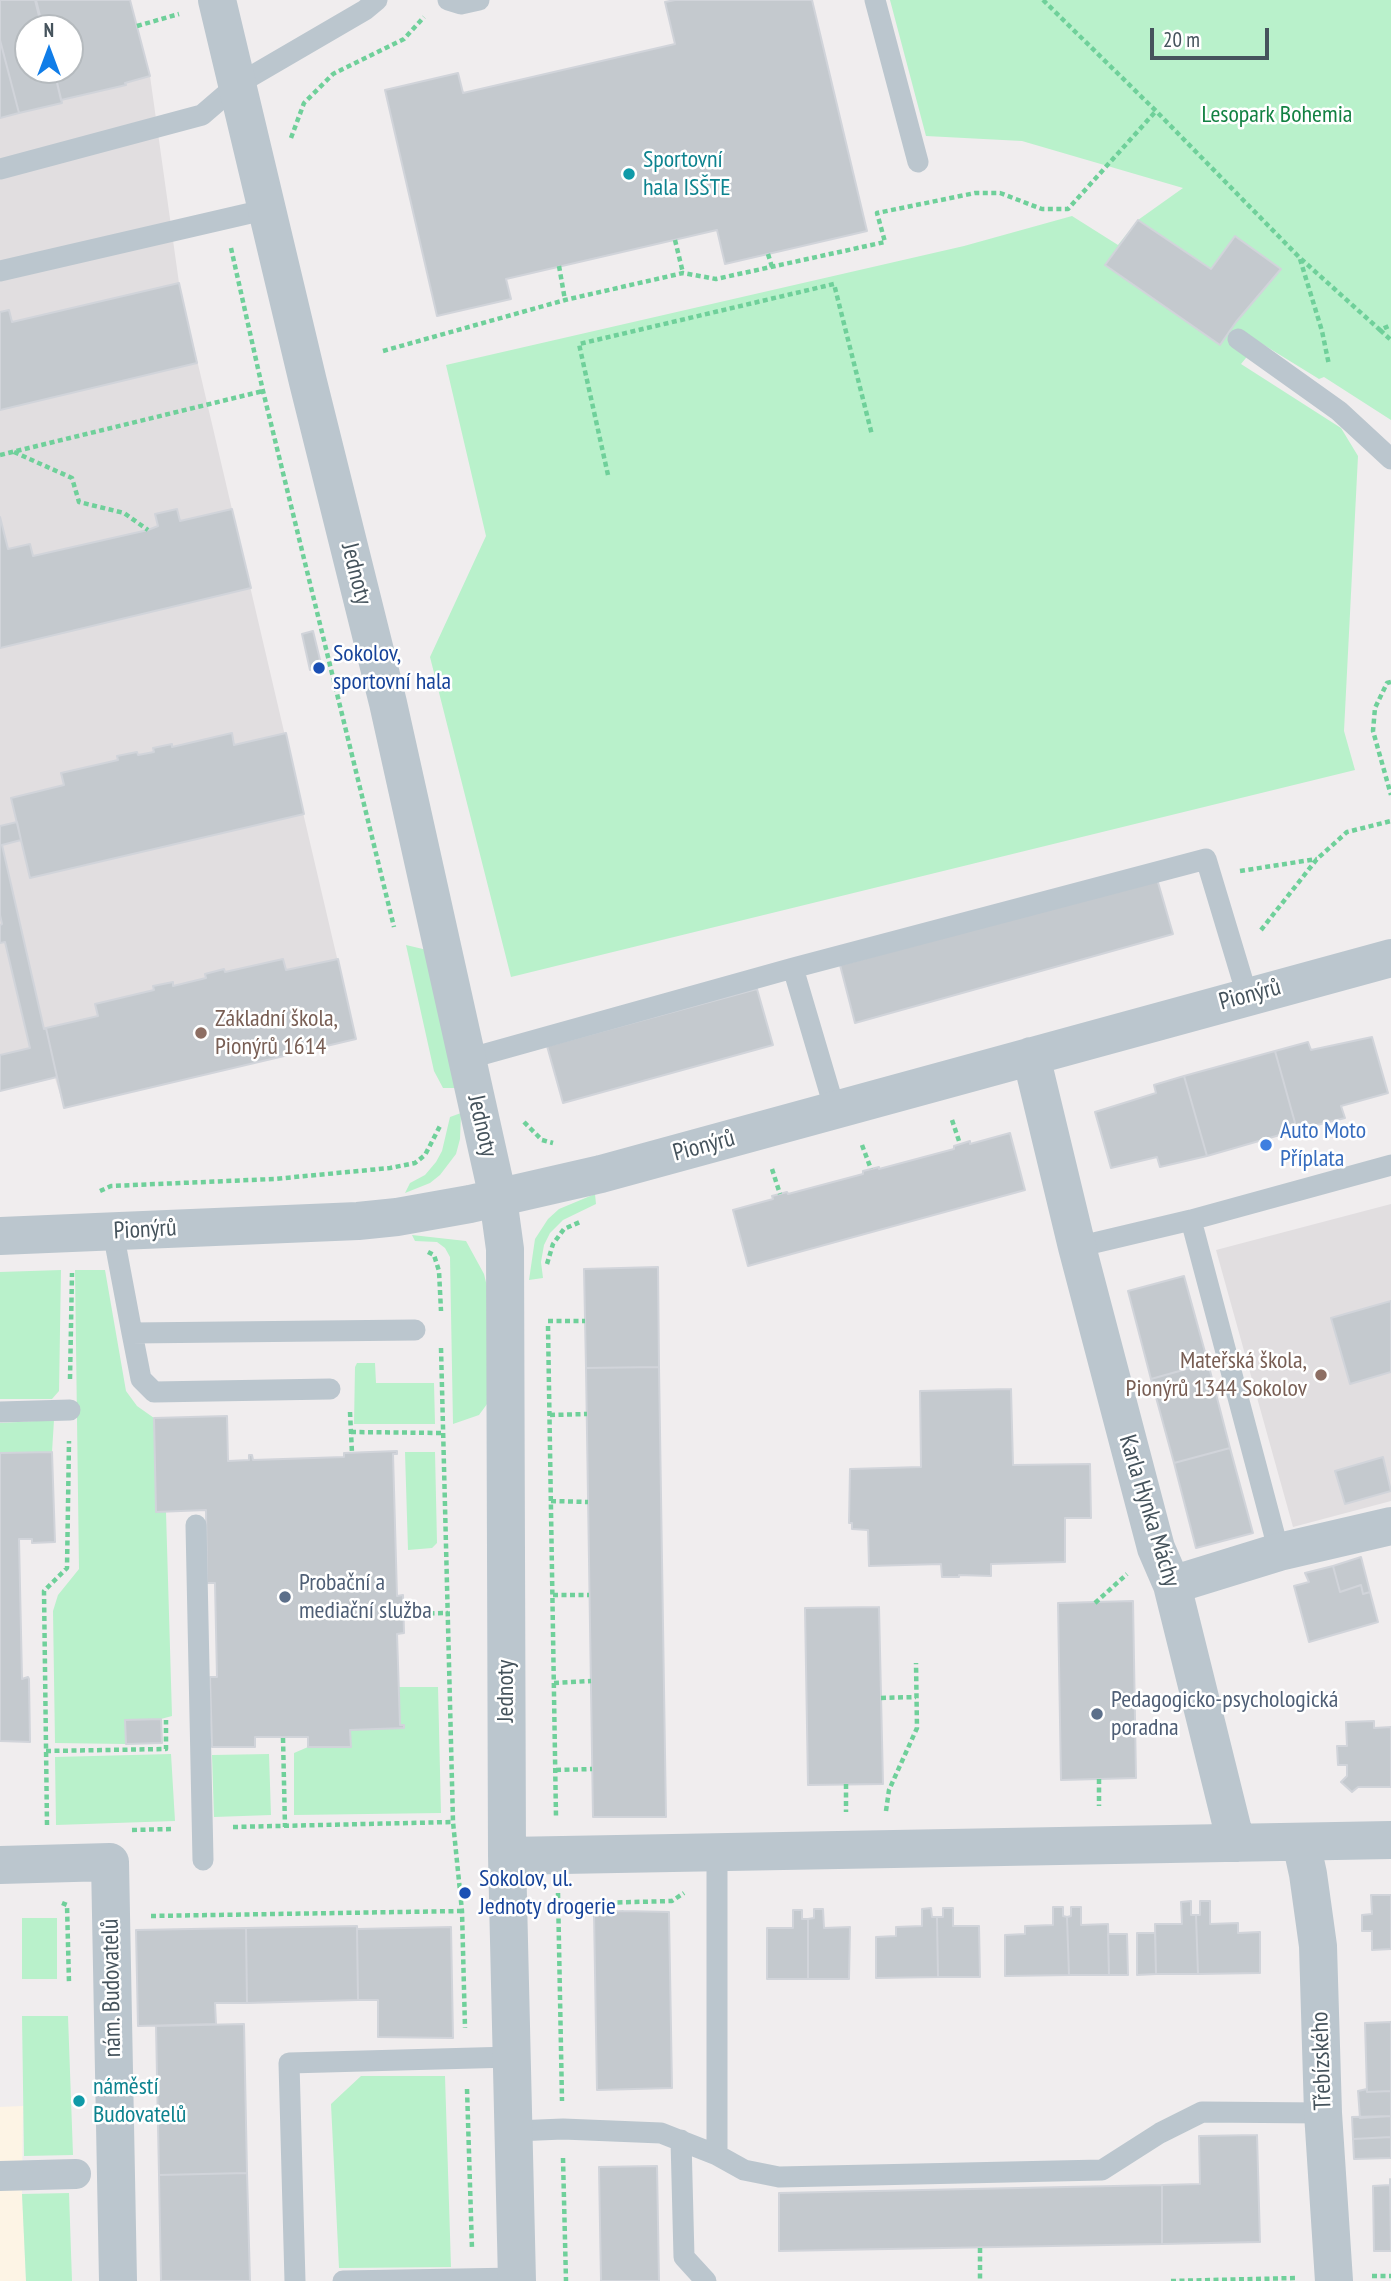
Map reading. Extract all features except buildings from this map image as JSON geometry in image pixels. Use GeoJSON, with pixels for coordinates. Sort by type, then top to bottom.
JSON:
{"type":"FeatureCollection","features":[{"type":"Feature","properties":{"kind":"street","name":"Jednoty"},"geometry":{"type":"LineString","coordinates":[[217,0],[307,382],[388,703],[498,1198],[505,1249],[506,1856],[517,2279]]}},
{"type":"Feature","properties":{"kind":"street","name":"Pionýrů"},"geometry":{"type":"LineString","coordinates":[[0,1236],[397,1217],[498,1198],[601,1174],[1031,1056],[1242,978],[1391,958]]}},
{"type":"Feature","properties":{"kind":"street","name":"Karla Hynka Máchy"},"geometry":{"type":"LineString","coordinates":[[1031,1056],[1077,1247],[1156,1548],[1172,1586],[1236,1843]]}},
{"type":"Feature","properties":{"kind":"street"},"geometry":{"type":"LineString","coordinates":[[1172,1586],[1279,1552],[1391,1526]]}},
{"type":"Feature","properties":{"kind":"street"},"geometry":{"type":"LineString","coordinates":[[506,1856],[1391,1840]]}},
{"type":"Feature","properties":{"kind":"street","name":"Třebízského"},"geometry":{"type":"LineString","coordinates":[[1301,1842],[1318,1946],[1323,2113],[1334,2279]]}},
{"type":"Feature","properties":{"kind":"street"},"geometry":{"type":"LineString","coordinates":[[0,1865],[119,1846]]}},
{"type":"Feature","properties":{"kind":"street","name":"nám. Budovatelů"},"geometry":{"type":"LineString","coordinates":[[118,2281],[111,1914],[119,1846]]}},
{"type":"Feature","properties":{"kind":"street"},"geometry":{"type":"LineString","coordinates":[[0,2176],[76,2174]]}},
{"type":"Feature","properties":{"kind":"lane"},"geometry":{"type":"LineString","coordinates":[[0,169],[202,115],[237,84],[365,10],[377,0]]}},
{"type":"Feature","properties":{"kind":"lane"},"geometry":{"type":"LineString","coordinates":[[439,5],[480,0]]}},
{"type":"Feature","properties":{"kind":"lane"},"geometry":{"type":"LineString","coordinates":[[875,0],[918,162]]}},
{"type":"Feature","properties":{"kind":"lane"},"geometry":{"type":"LineString","coordinates":[[0,271],[268,209]]}},
{"type":"Feature","properties":{"kind":"lane"},"geometry":{"type":"LineString","coordinates":[[1238,339],[1339,411],[1391,460]]}},
{"type":"Feature","properties":{"kind":"lane"},"geometry":{"type":"LineString","coordinates":[[467,1059],[793,968],[1206,859],[1242,978]]}},
{"type":"Feature","properties":{"kind":"lane"},"geometry":{"type":"LineString","coordinates":[[793,968],[835,1110]]}},
{"type":"Feature","properties":{"kind":"lane"},"geometry":{"type":"LineString","coordinates":[[1077,1247],[1191,1220],[1391,1165]]}},
{"type":"Feature","properties":{"kind":"lane"},"geometry":{"type":"LineString","coordinates":[[1191,1220],[1279,1552]]}},
{"type":"Feature","properties":{"kind":"lane"},"geometry":{"type":"LineString","coordinates":[[113,1232],[141,1379],[154,1392],[330,1389]]}},
{"type":"Feature","properties":{"kind":"lane"},"geometry":{"type":"LineString","coordinates":[[132,1333],[415,1330]]}},
{"type":"Feature","properties":{"kind":"lane"},"geometry":{"type":"LineString","coordinates":[[0,1412],[70,1410]]}},
{"type":"Feature","properties":{"kind":"lane"},"geometry":{"type":"LineString","coordinates":[[195,1525],[203,1860]]}},
{"type":"Feature","properties":{"kind":"lane"},"geometry":{"type":"LineString","coordinates":[[716,2155],[717,1852]]}},
{"type":"Feature","properties":{"kind":"lane"},"geometry":{"type":"LineString","coordinates":[[295,2281],[289,2063],[512,2057]]}},
{"type":"Feature","properties":{"kind":"lane"},"geometry":{"type":"LineString","coordinates":[[514,2131],[562,2129],[660,2133],[716,2155],[744,2170],[779,2177],[1102,2170],[1160,2133],[1202,2112],[1323,2113]]}},
{"type":"Feature","properties":{"kind":"lane"},"geometry":{"type":"LineString","coordinates":[[681,2140],[684,2258],[706,2281]]}},
{"type":"Feature","properties":{"kind":"lane"},"geometry":{"type":"LineString","coordinates":[[343,2281],[517,2279]]}},
{"type":"Feature","properties":{"kind":"path"},"geometry":{"type":"LineString","coordinates":[[1043,0],[1299,257],[1391,341]]}},
{"type":"Feature","properties":{"kind":"path"},"geometry":{"type":"LineString","coordinates":[[287,149],[304,103],[333,74],[404,39],[439,5]]}},
{"type":"Feature","properties":{"kind":"path"},"geometry":{"type":"LineString","coordinates":[[177,7],[181,27]]}},
{"type":"Feature","properties":{"kind":"path"},"geometry":{"type":"LineString","coordinates":[[136,26],[178,14]]}},
{"type":"Feature","properties":{"kind":"path"},"geometry":{"type":"LineString","coordinates":[[383,351],[565,300],[682,273],[716,279],[884,242],[877,212],[975,193],[1000,193],[1042,209],[1068,209],[1156,111]]}},
{"type":"Feature","properties":{"kind":"path"},"geometry":{"type":"LineString","coordinates":[[225,218],[263,391],[397,939]]}},
{"type":"Feature","properties":{"kind":"path"},"geometry":{"type":"LineString","coordinates":[[674,240],[682,273]]}},
{"type":"Feature","properties":{"kind":"path"},"geometry":{"type":"LineString","coordinates":[[768,254],[772,267]]}},
{"type":"Feature","properties":{"kind":"path"},"geometry":{"type":"LineString","coordinates":[[1299,257],[1321,331],[1339,411]]}},
{"type":"Feature","properties":{"kind":"path"},"geometry":{"type":"LineString","coordinates":[[559,266],[565,300]]}},
{"type":"Feature","properties":{"kind":"path"},"geometry":{"type":"LineString","coordinates":[[608,475],[579,344],[834,284],[872,435]]}},
{"type":"Feature","properties":{"kind":"path"},"geometry":{"type":"LineString","coordinates":[[1380,330],[1391,325]]}},
{"type":"Feature","properties":{"kind":"path"},"geometry":{"type":"LineString","coordinates":[[0,455],[263,391]]}},
{"type":"Feature","properties":{"kind":"path"},"geometry":{"type":"LineString","coordinates":[[13,452],[72,478],[79,502],[124,513],[148,530]]}},
{"type":"Feature","properties":{"kind":"path"},"geometry":{"type":"LineString","coordinates":[[1391,682],[1387,683],[1375,708],[1373,730],[1391,795]]}},
{"type":"Feature","properties":{"kind":"path"},"geometry":{"type":"LineString","coordinates":[[1242,978],[1317,859],[1347,832],[1391,821]]}},
{"type":"Feature","properties":{"kind":"path"},"geometry":{"type":"LineString","coordinates":[[1211,876],[1317,859]]}},
{"type":"Feature","properties":{"kind":"path"},"geometry":{"type":"LineString","coordinates":[[521,1117],[542,1140],[560,1145]]}},
{"type":"Feature","properties":{"kind":"path"},"geometry":{"type":"LineString","coordinates":[[390,1168],[415,1163],[425,1155],[440,1128],[438,1118]]}},
{"type":"Feature","properties":{"kind":"path"},"geometry":{"type":"LineString","coordinates":[[952,1120],[960,1144]]}},
{"type":"Feature","properties":{"kind":"path"},"geometry":{"type":"LineString","coordinates":[[862,1145],[870,1169]]}},
{"type":"Feature","properties":{"kind":"path"},"geometry":{"type":"LineString","coordinates":[[772,1169],[780,1194]]}},
{"type":"Feature","properties":{"kind":"path"},"geometry":{"type":"LineString","coordinates":[[547,1273],[547,1262],[553,1244],[564,1229],[587,1219]]}},
{"type":"Feature","properties":{"kind":"path"},"geometry":{"type":"LineString","coordinates":[[421,1248],[434,1255],[437,1263],[440,1311]]}},
{"type":"Feature","properties":{"kind":"path"},"geometry":{"type":"LineString","coordinates":[[47,1832],[44,1591],[67,1568],[72,1262]]}},
{"type":"Feature","properties":{"kind":"path"},"geometry":{"type":"LineString","coordinates":[[548,1308],[566,2281]]}},
{"type":"Feature","properties":{"kind":"path"},"geometry":{"type":"LineString","coordinates":[[548,1321],[585,1321]]}},
{"type":"Feature","properties":{"kind":"path"},"geometry":{"type":"LineString","coordinates":[[441,1338],[453,1822],[462,1911],[472,2278]]}},
{"type":"Feature","properties":{"kind":"path"},"geometry":{"type":"LineString","coordinates":[[550,1415],[587,1414]]}},
{"type":"Feature","properties":{"kind":"path"},"geometry":{"type":"LineString","coordinates":[[351,1432],[444,1433]]}},
{"type":"Feature","properties":{"kind":"path"},"geometry":{"type":"LineString","coordinates":[[551,1501],[588,1502]]}},
{"type":"Feature","properties":{"kind":"path"},"geometry":{"type":"LineString","coordinates":[[553,1595],[589,1595]]}},
{"type":"Feature","properties":{"kind":"path"},"geometry":{"type":"LineString","coordinates":[[404,1614],[448,1613]]}},
{"type":"Feature","properties":{"kind":"path"},"geometry":{"type":"LineString","coordinates":[[884,1819],[889,1790],[917,1728],[916,1663]]}},
{"type":"Feature","properties":{"kind":"path"},"geometry":{"type":"LineString","coordinates":[[554,1683],[590,1681]]}},
{"type":"Feature","properties":{"kind":"path"},"geometry":{"type":"LineString","coordinates":[[881,1698],[916,1697]]}},
{"type":"Feature","properties":{"kind":"path"},"geometry":{"type":"LineString","coordinates":[[46,1751],[166,1749],[166,1720]]}},
{"type":"Feature","properties":{"kind":"path"},"geometry":{"type":"LineString","coordinates":[[283,1738],[285,1827]]}},
{"type":"Feature","properties":{"kind":"path"},"geometry":{"type":"LineString","coordinates":[[556,1770],[592,1769]]}},
{"type":"Feature","properties":{"kind":"path"},"geometry":{"type":"LineString","coordinates":[[1099,1779],[1099,1814]]}},
{"type":"Feature","properties":{"kind":"path"},"geometry":{"type":"LineString","coordinates":[[846,1784],[846,1819]]}},
{"type":"Feature","properties":{"kind":"path"},"geometry":{"type":"LineString","coordinates":[[119,1846],[203,1827],[453,1822]]}},
{"type":"Feature","properties":{"kind":"path"},"geometry":{"type":"LineString","coordinates":[[59,1901],[66,1905],[111,1914],[144,1916],[462,1911]]}},
{"type":"Feature","properties":{"kind":"path"},"geometry":{"type":"LineString","coordinates":[[66,1905],[69,1986]]}},
{"type":"Feature","properties":{"kind":"path"},"geometry":{"type":"LineString","coordinates":[[980,2248],[980,2281]]}},
{"type":"Feature","properties":{"kind":"path"},"geometry":{"type":"LineString","coordinates":[[1171,2281],[1391,2276]]}},
{"type":"Feature","properties":{"kind":"shaded area"},"geometry":{"type":"Polygon","coordinates":[[[0,0],[130,0],[150,76],[179,283],[356,1039],[64,1108],[55,1078],[0,1091],[0,0]]]}},
{"type":"Feature","properties":{"kind":"shaded area","name":"Mateřská škola, Pionýrů 1344 Sokolov"},"geometry":{"type":"Polygon","coordinates":[[[1391,1204],[1391,1501],[1293,1527],[1216,1250],[1391,1204]]]}},
{"type":"Feature","properties":{"kind":"shaded area"},"geometry":{"type":"Polygon","coordinates":[[[23,2106],[22,2194],[26,2281],[0,2281],[0,2107],[23,2106]]]}},
{"type":"Feature","properties":{"kind":"green space","name":"Lesopark Bohemia"},"geometry":{"type":"Polygon","coordinates":[[[890,0],[1391,0],[1391,420],[1324,377],[1319,379],[1259,342],[1241,364],[1341,428],[1358,456],[1344,731],[1355,770],[511,977],[430,657],[486,536],[446,365],[964,246],[1072,216],[1118,245],[1138,220],[1183,188],[1022,141],[926,136],[890,0]]]}},
{"type":"Feature","properties":{"kind":"green space"},"geometry":{"type":"Polygon","coordinates":[[[406,945],[427,950],[457,1088],[443,1088],[434,1071],[406,945]]]}},
{"type":"Feature","properties":{"kind":"green space"},"geometry":{"type":"Polygon","coordinates":[[[461,1113],[460,1139],[456,1154],[440,1175],[430,1183],[405,1193],[410,1183],[425,1175],[436,1162],[442,1151],[450,1117],[461,1113]]]}},
{"type":"Feature","properties":{"kind":"green space"},"geometry":{"type":"Polygon","coordinates":[[[595,1194],[596,1204],[563,1220],[550,1233],[544,1245],[541,1262],[543,1278],[529,1280],[535,1239],[548,1219],[559,1209],[595,1194]]]}},
{"type":"Feature","properties":{"kind":"green space"},"geometry":{"type":"Polygon","coordinates":[[[412,1235],[466,1241],[484,1274],[490,1299],[490,1400],[479,1415],[453,1424],[450,1257],[445,1248],[437,1242],[415,1241],[412,1235]]]}},
{"type":"Feature","properties":{"kind":"green space"},"geometry":{"type":"Polygon","coordinates":[[[61,1270],[59,1391],[52,1399],[0,1399],[0,1272],[61,1270]]]}},
{"type":"Feature","properties":{"kind":"green space"},"geometry":{"type":"Polygon","coordinates":[[[75,1270],[105,1270],[126,1391],[137,1406],[154,1418],[156,1512],[166,1512],[172,1716],[125,1720],[126,1744],[55,1743],[53,1611],[58,1595],[79,1569],[75,1270]]]}},
{"type":"Feature","properties":{"kind":"green space"},"geometry":{"type":"Polygon","coordinates":[[[357,1363],[375,1363],[376,1383],[434,1383],[435,1424],[354,1424],[357,1363]]]}},
{"type":"Feature","properties":{"kind":"green space"},"geometry":{"type":"Polygon","coordinates":[[[54,1420],[52,1452],[0,1453],[0,1423],[54,1420]]]}},
{"type":"Feature","properties":{"kind":"green space"},"geometry":{"type":"Polygon","coordinates":[[[405,1452],[435,1452],[437,1543],[432,1548],[408,1550],[405,1452]]]}},
{"type":"Feature","properties":{"kind":"green space"},"geometry":{"type":"Polygon","coordinates":[[[399,1687],[438,1687],[441,1813],[294,1815],[294,1753],[308,1747],[350,1747],[350,1730],[404,1728],[404,1725],[400,1725],[399,1687]]]}},
{"type":"Feature","properties":{"kind":"green space"},"geometry":{"type":"Polygon","coordinates":[[[171,1754],[175,1821],[56,1825],[55,1757],[171,1754]]]}},
{"type":"Feature","properties":{"kind":"green space"},"geometry":{"type":"Polygon","coordinates":[[[269,1754],[271,1815],[214,1817],[212,1755],[269,1754]]]}},
{"type":"Feature","properties":{"kind":"green space"},"geometry":{"type":"Polygon","coordinates":[[[22,1918],[57,1918],[57,1979],[22,1979],[22,1918]]]}},
{"type":"Feature","properties":{"kind":"green space"},"geometry":{"type":"Polygon","coordinates":[[[22,2016],[68,2016],[73,2155],[24,2156],[22,2016]]]}},
{"type":"Feature","properties":{"kind":"green space"},"geometry":{"type":"Polygon","coordinates":[[[361,2076],[445,2076],[451,2267],[339,2268],[331,2104],[361,2076]]]}},
{"type":"Feature","properties":{"kind":"green space"},"geometry":{"type":"Polygon","coordinates":[[[69,2193],[72,2281],[26,2281],[22,2194],[69,2193]]]}},
{"type":"Feature","properties":{"kind":"place","name":"Sportovní hala ISŠTE"},"geometry":{"type":"Point","coordinates":[629,174]}},
{"type":"Feature","properties":{"kind":"place","name":"Sokolov, sportovní hala"},"geometry":{"type":"Point","coordinates":[319,668]}},
{"type":"Feature","properties":{"kind":"place","name":"Základní škola, Pionýrů 1614"},"geometry":{"type":"Point","coordinates":[201,1033]}},
{"type":"Feature","properties":{"kind":"place","name":"Auto Moto Příplata"},"geometry":{"type":"Point","coordinates":[1266,1145]}},
{"type":"Feature","properties":{"kind":"place","name":"Mateřská škola, Pionýrů 1344 Sokolov"},"geometry":{"type":"Point","coordinates":[1321,1375]}},
{"type":"Feature","properties":{"kind":"place","name":"Probační a mediační služba"},"geometry":{"type":"Point","coordinates":[285,1597]}},
{"type":"Feature","properties":{"kind":"place","name":"Pedagogicko-psychologická poradna"},"geometry":{"type":"Point","coordinates":[1097,1714]}},
{"type":"Feature","properties":{"kind":"place","name":"Sokolov, ul. Jednoty drogerie"},"geometry":{"type":"Point","coordinates":[465,1893]}},
{"type":"Feature","properties":{"kind":"place","name":"náměstí Budovatelů"},"geometry":{"type":"Point","coordinates":[79,2101]}}]}
